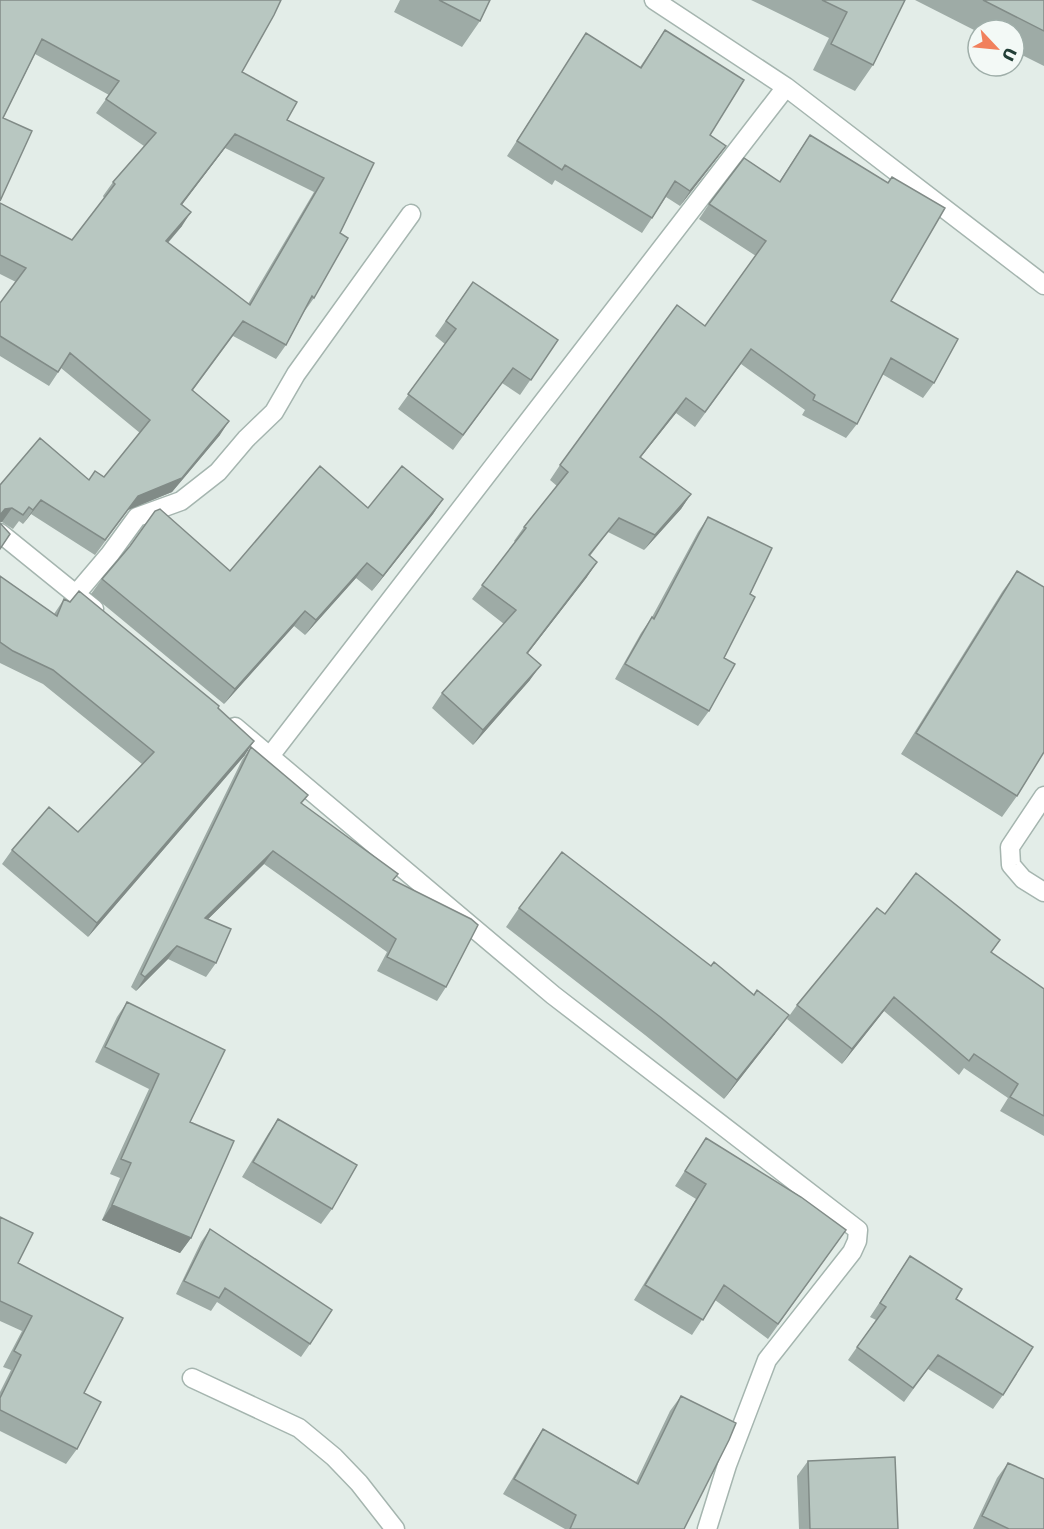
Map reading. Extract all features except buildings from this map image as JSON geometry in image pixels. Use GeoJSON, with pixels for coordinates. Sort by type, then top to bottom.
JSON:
{"type":"FeatureCollection","features":[{"type":"Feature","properties":{"kind":"street"},"geometry":{"type":"LineString","coordinates":[[654,0],[786,87],[1044,285]]}},
{"type":"Feature","properties":{"kind":"street"},"geometry":{"type":"LineString","coordinates":[[270,756],[786,87]]}},
{"type":"Feature","properties":{"kind":"street"},"geometry":{"type":"LineString","coordinates":[[76,594],[110,554],[137,517],[181,501],[218,472],[246,439],[274,412],[296,374],[411,214]]}},
{"type":"Feature","properties":{"kind":"street"},"geometry":{"type":"LineString","coordinates":[[0,533],[104,617]]}},
{"type":"Feature","properties":{"kind":"street"},"geometry":{"type":"LineString","coordinates":[[224,717],[553,995],[858,1230],[857,1241],[852,1252],[767,1360],[727,1465],[707,1529]]}},
{"type":"Feature","properties":{"kind":"street"},"geometry":{"type":"LineString","coordinates":[[1044,796],[1010,847],[1011,866],[1023,879],[1044,892]]}},
{"type":"Feature","properties":{"kind":"street"},"geometry":{"type":"LineString","coordinates":[[192,1378],[299,1428],[334,1457],[359,1483],[395,1529]]}}]}
